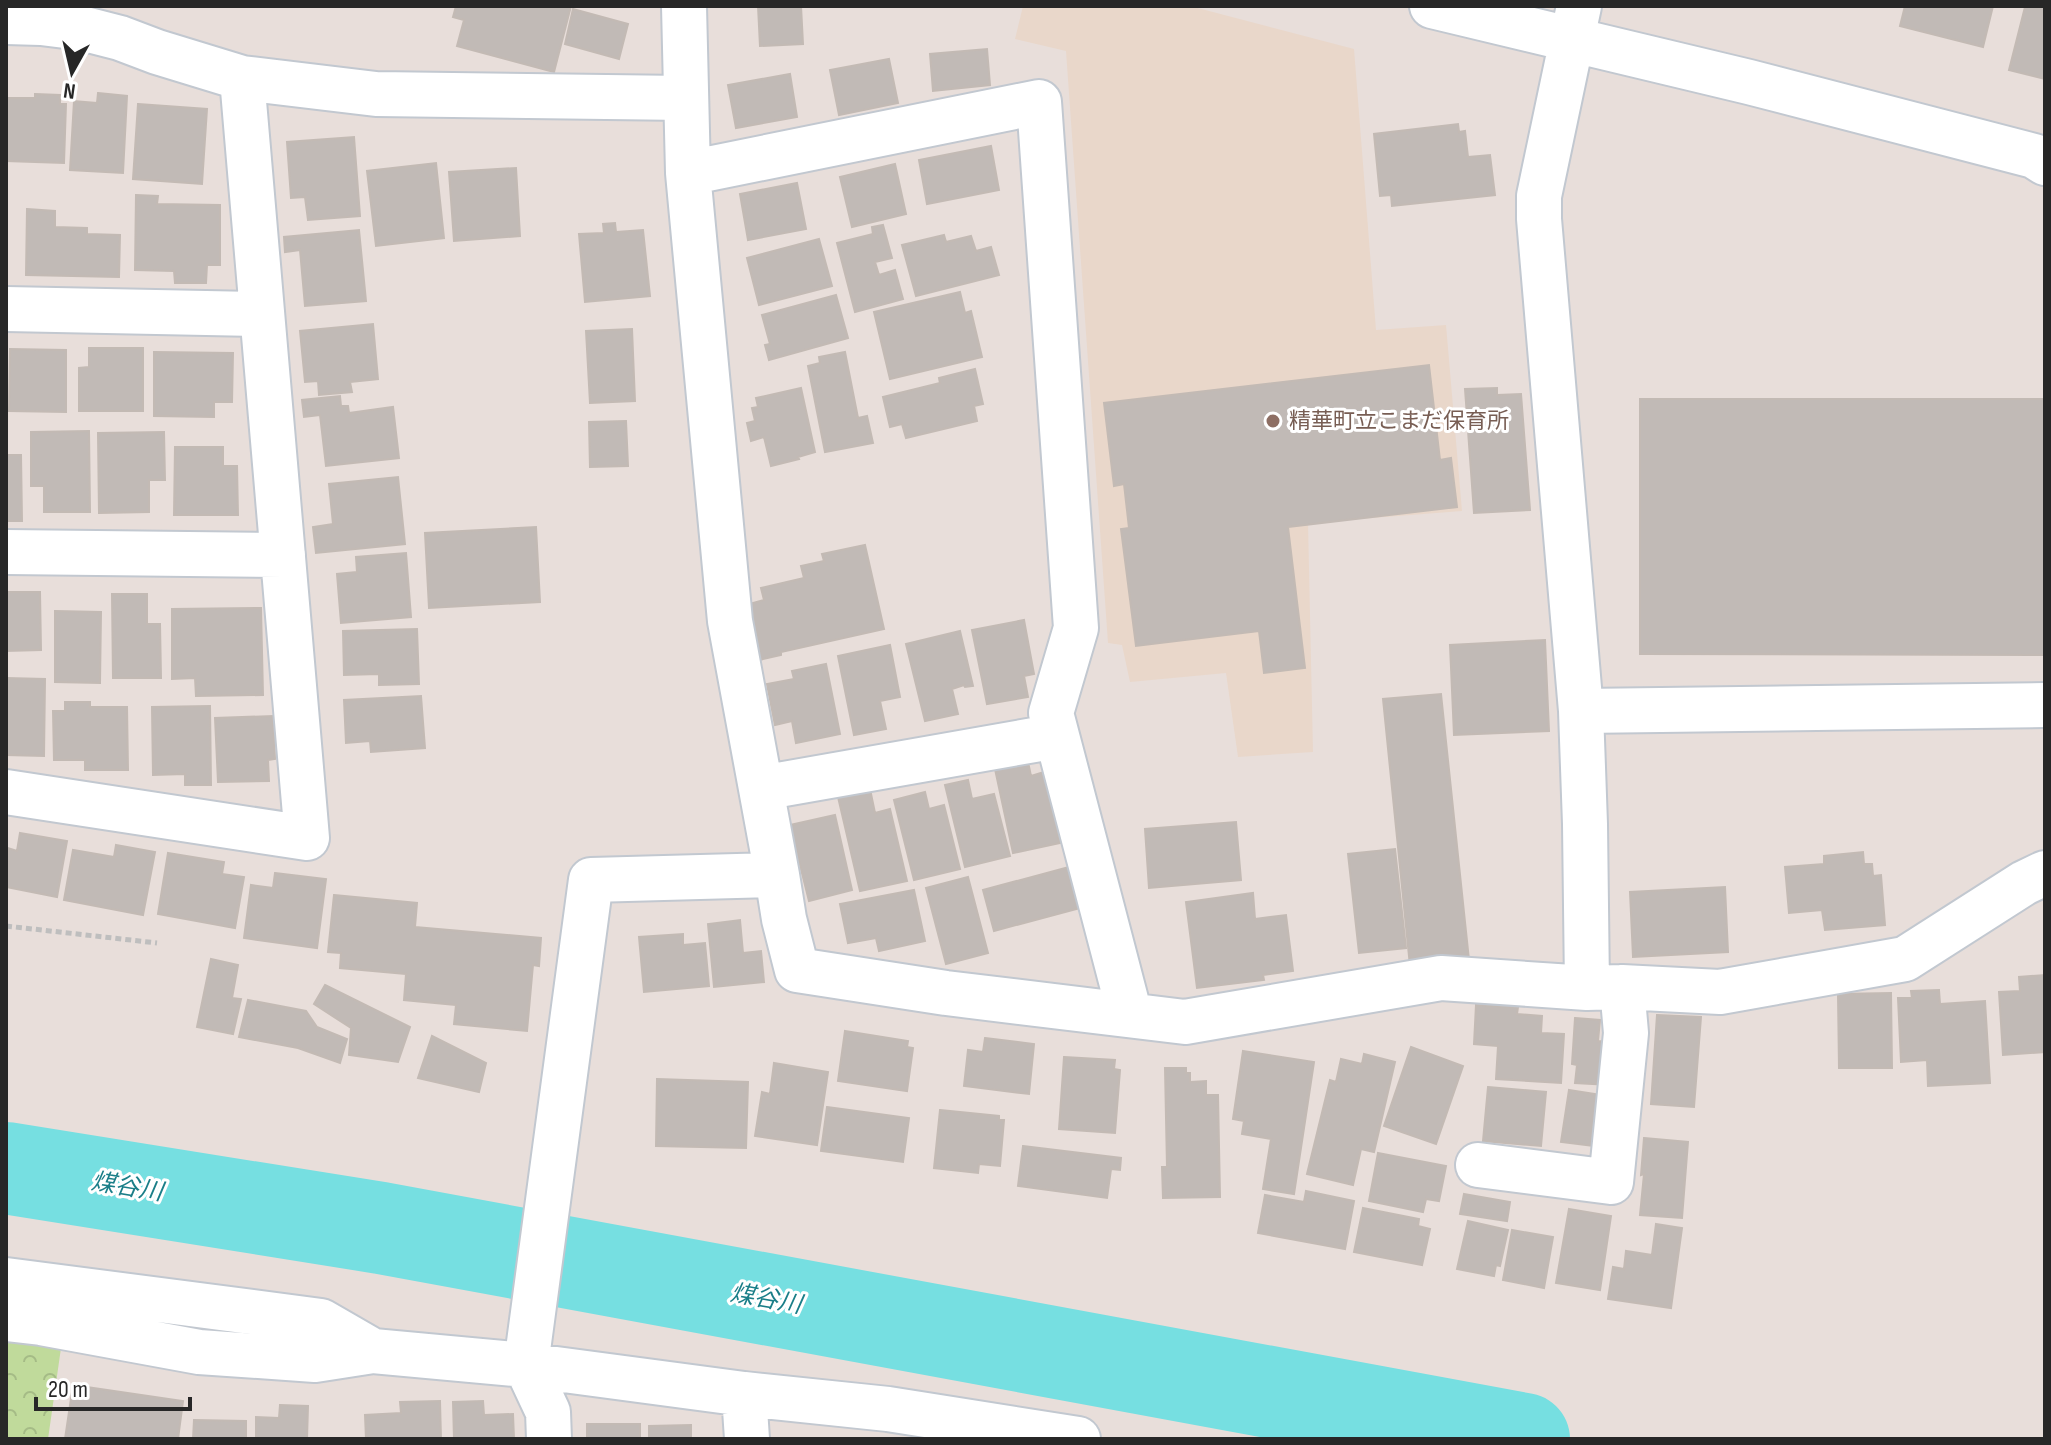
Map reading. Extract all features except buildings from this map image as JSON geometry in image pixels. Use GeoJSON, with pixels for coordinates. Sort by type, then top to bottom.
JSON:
{"type":"FeatureCollection","features":[{"type":"Feature","properties":{"kind":"street"},"geometry":{"type":"LineString","coordinates":[[684,6],[688,173],[730,621],[784,919],[797,970],[946,993],[1185,1022],[1441,978],[1720,992],[1905,959],[2024,883],[2045,873]]}},
{"type":"Feature","properties":{"kind":"street"},"geometry":{"type":"LineString","coordinates":[[1432,6],[1575,23],[1749,82],[2041,158]]}},
{"type":"Feature","properties":{"kind":"street"},"geometry":{"type":"LineString","coordinates":[[6,22],[81,28],[242,78],[376,94],[685,98]]}},
{"type":"Feature","properties":{"kind":"street"},"geometry":{"type":"LineString","coordinates":[[1478,1165],[1611,1182],[1626,1033],[1605,987],[1585,824],[1581,711],[1539,219],[1539,196],[1575,23]]}},
{"type":"Feature","properties":{"kind":"street"},"geometry":{"type":"LineString","coordinates":[[6,792],[307,838],[242,78]]}},
{"type":"Feature","properties":{"kind":"street"},"geometry":{"type":"LineString","coordinates":[[688,173],[1039,102],[1076,628],[1051,713],[1130,1015]]}},
{"type":"Feature","properties":{"kind":"street"},"geometry":{"type":"LineString","coordinates":[[6,309],[262,314]]}},
{"type":"Feature","properties":{"kind":"street"},"geometry":{"type":"LineString","coordinates":[[6,552],[283,555]]}},
{"type":"Feature","properties":{"kind":"street"},"geometry":{"type":"LineString","coordinates":[[1581,711],[2045,705]]}},
{"type":"Feature","properties":{"kind":"street"},"geometry":{"type":"LineString","coordinates":[[761,788],[1057,736]]}},
{"type":"Feature","properties":{"kind":"street"},"geometry":{"type":"LineString","coordinates":[[549,1439],[548,1412],[528,1348],[591,880],[777,875]]}},
{"type":"Feature","properties":{"kind":"street"},"geometry":{"type":"LineString","coordinates":[[6,1280],[321,1321],[373,1351]]}},
{"type":"Feature","properties":{"kind":"street"},"geometry":{"type":"LineString","coordinates":[[6,1319],[199,1352],[315,1360],[373,1351],[528,1348],[744,1394],[888,1409],[1078,1439]]}},
{"type":"Feature","properties":{"kind":"street"},"geometry":{"type":"LineString","coordinates":[[744,1394],[747,1439]]}},
{"type":"Feature","properties":{"kind":"path"},"geometry":{"type":"LineString","coordinates":[[6,926],[157,943]]}},
{"type":"Feature","properties":{"kind":"shaded area","name":"精華町立こまだ保育所"},"geometry":{"type":"Polygon","coordinates":[[[1023,6],[1190,6],[1354,49],[1376,330],[1446,325],[1462,511],[1308,523],[1313,752],[1238,757],[1226,673],[1130,682],[1122,645],[1108,643],[1066,51],[1015,39],[1023,6]]]}},
{"type":"Feature","properties":{"kind":"green space"},"geometry":{"type":"Polygon","coordinates":[[[6,1341],[61,1348],[48,1439],[6,1439],[6,1341]]]}},
{"type":"Feature","properties":{"kind":"waterway","name":"煤谷川"},"geometry":{"type":"LineString","coordinates":[[6,1168],[381,1228],[1524,1439]]}},
{"type":"Feature","properties":{"kind":"place","name":"精華町立こまだ保育所"},"geometry":{"type":"Point","coordinates":[1273,421]}}]}
